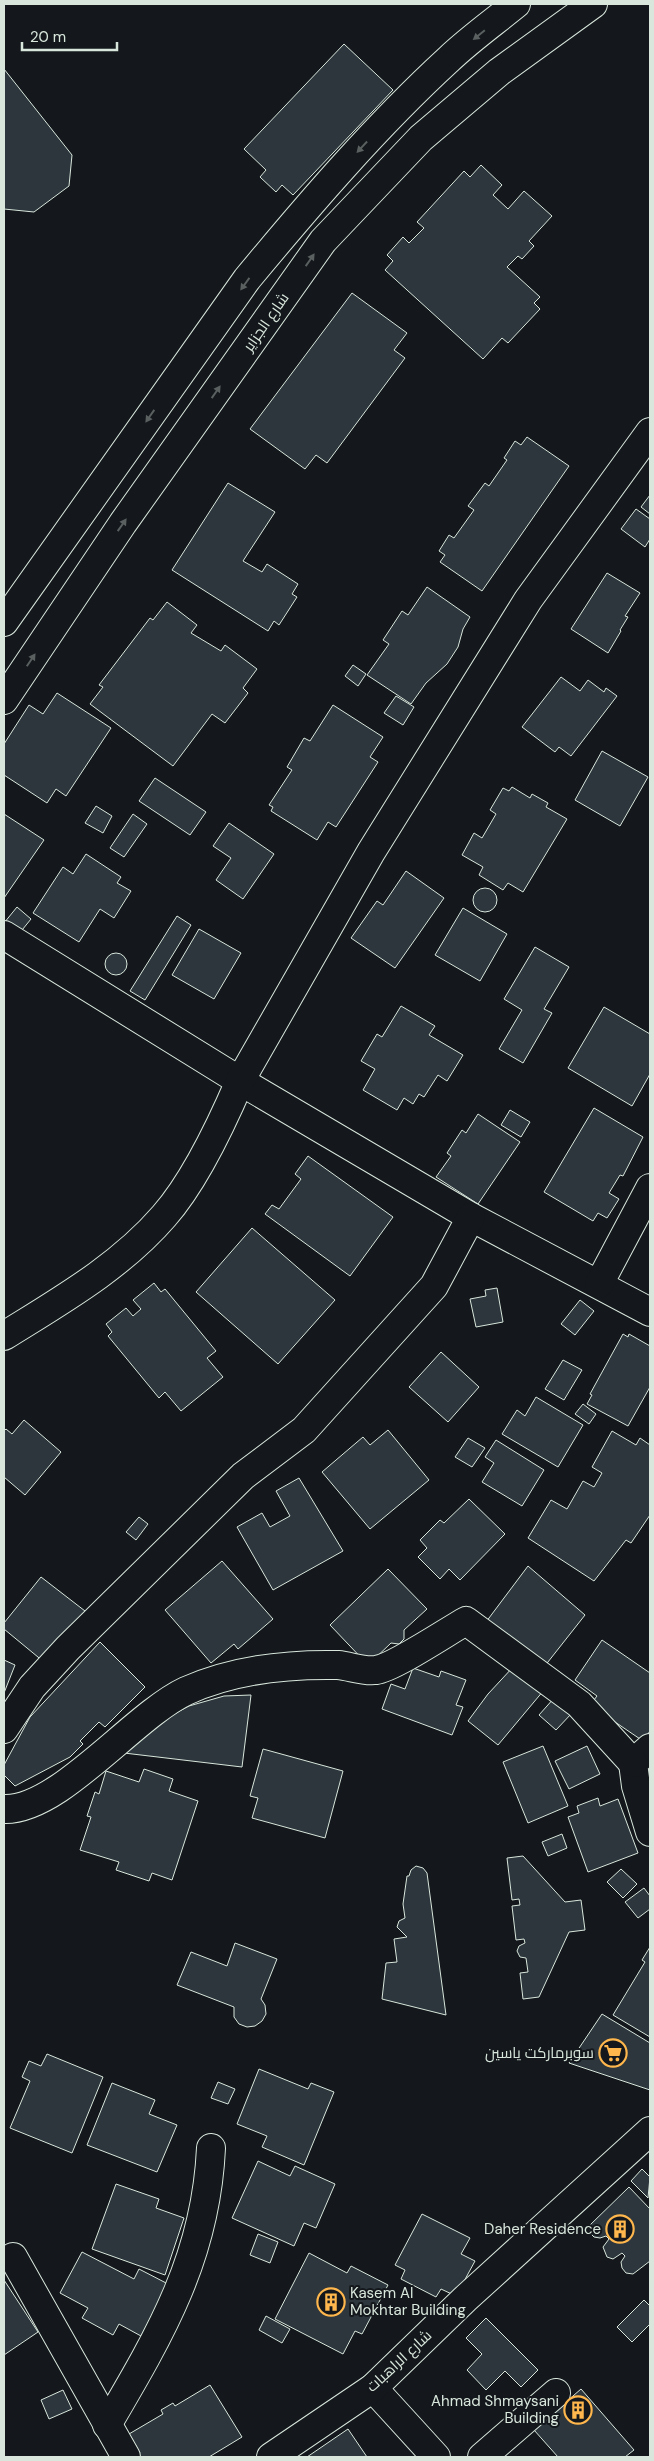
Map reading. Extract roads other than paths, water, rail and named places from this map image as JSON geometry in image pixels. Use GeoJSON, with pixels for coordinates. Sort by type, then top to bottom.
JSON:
{"type":"FeatureCollection","features":[{"type":"Feature","properties":{"kind":"street"},"geometry":{"type":"LineString","coordinates":[[4,622],[247,280],[285,234],[398,108],[450,58],[516,4]]}},
{"type":"Feature","properties":{"kind":"street","name":"شارع الجزاير"},"geometry":{"type":"LineString","coordinates":[[4,700],[123,523],[323,242],[421,138],[499,72],[594,4]]}},
{"type":"Feature","properties":{"kind":"street"},"geometry":{"type":"LineString","coordinates":[[4,1336],[101,1273],[128,1252],[165,1216],[226,1115],[240,1081],[371,852],[528,600],[650,432]]}},
{"type":"Feature","properties":{"kind":"street"},"geometry":{"type":"LineString","coordinates":[[4,934],[240,1081],[471,1217],[650,1312]]}},
{"type":"Feature","properties":{"kind":"street"},"geometry":{"type":"LineString","coordinates":[[599,1284],[650,1188]]}},
{"type":"Feature","properties":{"kind":"street"},"geometry":{"type":"LineString","coordinates":[[4,1729],[32,1687],[68,1648],[243,1476],[304,1430],[434,1286],[471,1217]]}},
{"type":"Feature","properties":{"kind":"street"},"geometry":{"type":"LineString","coordinates":[[4,1809],[12,1809],[42,1800],[160,1706],[186,1691],[224,1678],[268,1668],[339,1665],[376,1670],[466,1621],[579,1704],[642,1756],[636,1786],[650,1832]]}},
{"type":"Feature","properties":{"kind":"street","name":"شارع الراهبات"},"geometry":{"type":"LineString","coordinates":[[271,2457],[373,2388],[465,2299],[647,2139]]}},
{"type":"Feature","properties":{"kind":"street"},"geometry":{"type":"LineString","coordinates":[[108,2425],[165,2325],[189,2267],[208,2192],[211,2148]]}},
{"type":"Feature","properties":{"kind":"street"},"geometry":{"type":"LineString","coordinates":[[13,2257],[126,2457]]}},
{"type":"Feature","properties":{"kind":"street"},"geometry":{"type":"LineString","coordinates":[[373,2388],[436,2457]]}},
{"type":"Feature","properties":{"kind":"street"},"geometry":{"type":"LineString","coordinates":[[482,2457],[556,2393]]}},
{"type":"Feature","properties":{"kind":"place","name":"سوبرماركت ياسين"},"geometry":{"type":"Point","coordinates":[613,2053]}},
{"type":"Feature","properties":{"kind":"place","name":"Daher Residence"},"geometry":{"type":"Point","coordinates":[620,2229]}},
{"type":"Feature","properties":{"kind":"place","name":"Kasem Al Mokhtar Building"},"geometry":{"type":"Point","coordinates":[331,2302]}},
{"type":"Feature","properties":{"kind":"place","name":"Ahmad Shmaysani Building"},"geometry":{"type":"Point","coordinates":[578,2410]}}]}
